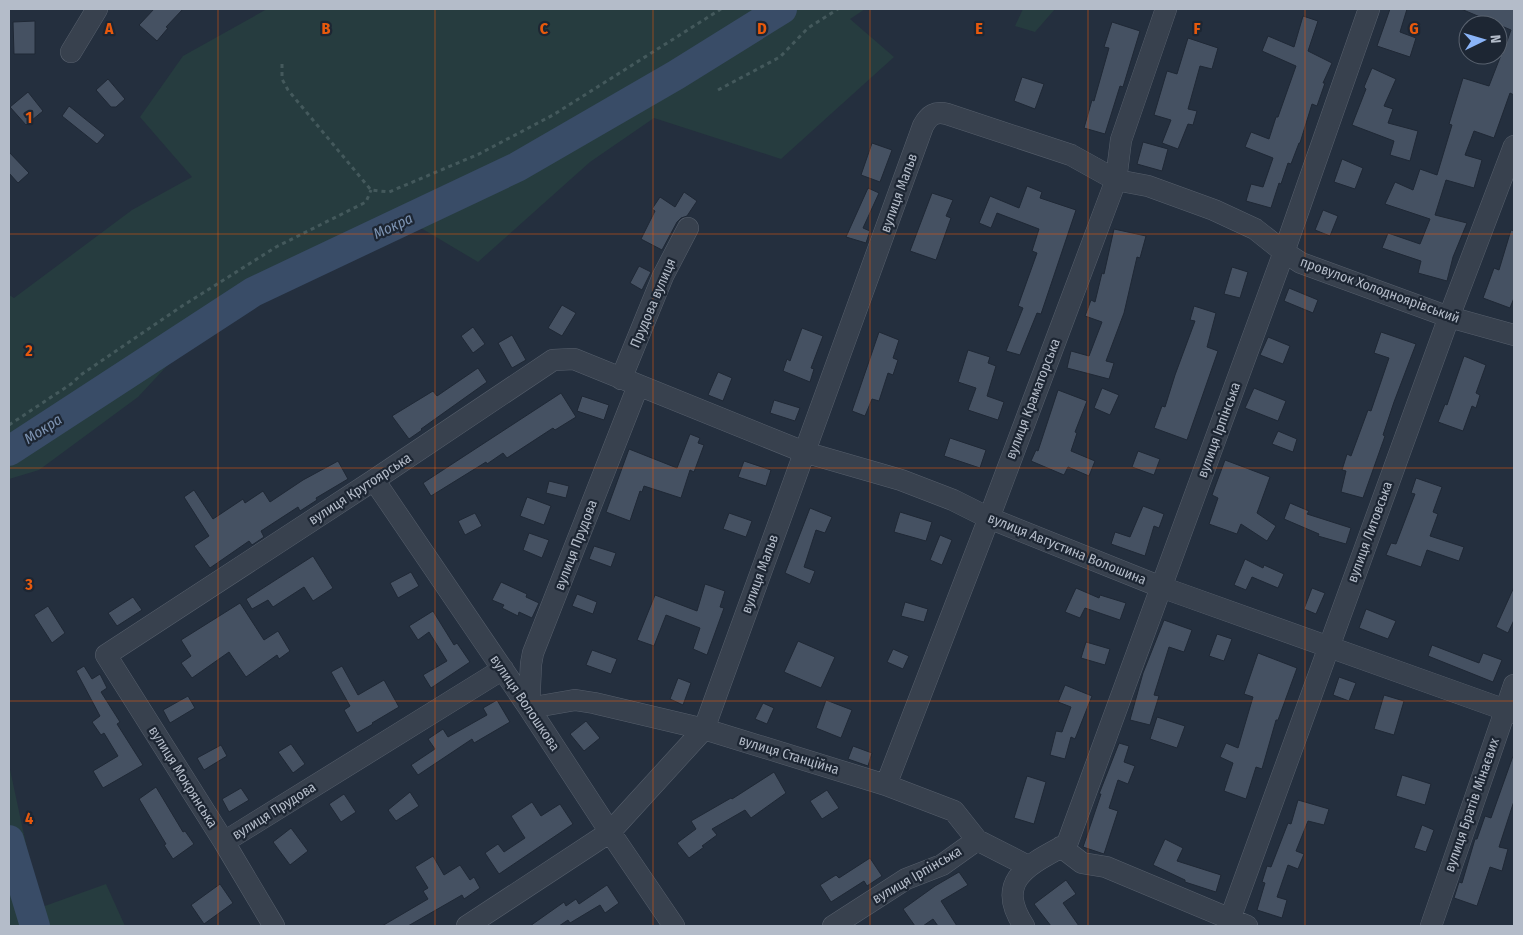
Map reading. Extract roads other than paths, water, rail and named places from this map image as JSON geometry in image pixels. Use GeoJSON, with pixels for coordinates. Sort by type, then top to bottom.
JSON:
{"type":"FeatureCollection","features":[{"type":"Feature","properties":{"kind":"street"},"geometry":{"type":"LineString","coordinates":[[71,52],[97,9]]}},
{"type":"Feature","properties":{"kind":"street","name":"вулиця Краматорська"},"geometry":{"type":"LineString","coordinates":[[886,785],[1116,180],[1121,140],[1166,9]]}},
{"type":"Feature","properties":{"kind":"street","name":"вулиця Ірпінська"},"geometry":{"type":"LineString","coordinates":[[1062,847],[1067,844],[1284,252],[1369,9]]}},
{"type":"Feature","properties":{"kind":"street","name":"провулок Холодноярівський"},"geometry":{"type":"LineString","coordinates":[[923,126],[928,118],[940,112],[1071,155],[1116,180],[1148,186],[1214,210],[1255,229],[1301,263],[1449,317],[1514,335]]}},
{"type":"Feature","properties":{"kind":"street","name":"вулиця Мальв"},"geometry":{"type":"LineString","coordinates":[[467,926],[610,832],[704,729],[923,126]]}},
{"type":"Feature","properties":{"kind":"street","name":"вулиця Литовська"},"geometry":{"type":"LineString","coordinates":[[1238,922],[1328,647],[1514,146]]}},
{"type":"Feature","properties":{"kind":"street","name":"Прудова вулиця"},"geometry":{"type":"LineString","coordinates":[[630,383],[663,276],[688,228]]}},
{"type":"Feature","properties":{"kind":"street","name":"вулиця Крутоярська"},"geometry":{"type":"LineString","coordinates":[[106,655],[554,360],[574,359],[630,383]]}},
{"type":"Feature","properties":{"kind":"street","name":"вулиця Августина Волошина"},"geometry":{"type":"LineString","coordinates":[[630,383],[804,452],[901,480],[953,500],[989,518],[1161,587],[1510,712]]}},
{"type":"Feature","properties":{"kind":"street","name":"вулиця Прудова"},"geometry":{"type":"LineString","coordinates":[[529,708],[530,672],[533,653],[630,383]]}},
{"type":"Feature","properties":{"kind":"street","name":"вулиця Волошкова"},"geometry":{"type":"LineString","coordinates":[[374,480],[503,669],[674,926]]}},
{"type":"Feature","properties":{"kind":"street","name":"вулиця Мокрянська"},"geometry":{"type":"LineString","coordinates":[[106,655],[224,842],[274,926]]}},
{"type":"Feature","properties":{"kind":"street","name":"вулиця Прудова"},"geometry":{"type":"LineString","coordinates":[[224,842],[503,669]]}},
{"type":"Feature","properties":{"kind":"street","name":"вулиця Братів Мінаєвих"},"geometry":{"type":"LineString","coordinates":[[1431,926],[1510,712],[1514,684]]}},
{"type":"Feature","properties":{"kind":"street","name":"вулиця Станційна"},"geometry":{"type":"LineString","coordinates":[[529,708],[576,700],[704,729],[886,785],[954,811],[977,840],[1028,866]]}},
{"type":"Feature","properties":{"kind":"street","name":"вулиця Ірпінська"},"geometry":{"type":"LineString","coordinates":[[833,926],[906,879],[942,865],[977,840]]}},
{"type":"Feature","properties":{"kind":"street"},"geometry":{"type":"LineString","coordinates":[[1024,926],[1012,900],[1015,880],[1028,866],[1062,847],[1082,864],[1106,867],[1238,922]]}},
{"type":"Feature","properties":{"kind":"waterway","name":"Мокра"},"geometry":{"type":"LineString","coordinates":[[9,451],[253,292],[517,167],[676,75],[782,9]]}},
{"type":"Feature","properties":{"kind":"waterway","name":"Мокра"},"geometry":{"type":"LineString","coordinates":[[9,840],[35,926]]}}]}
